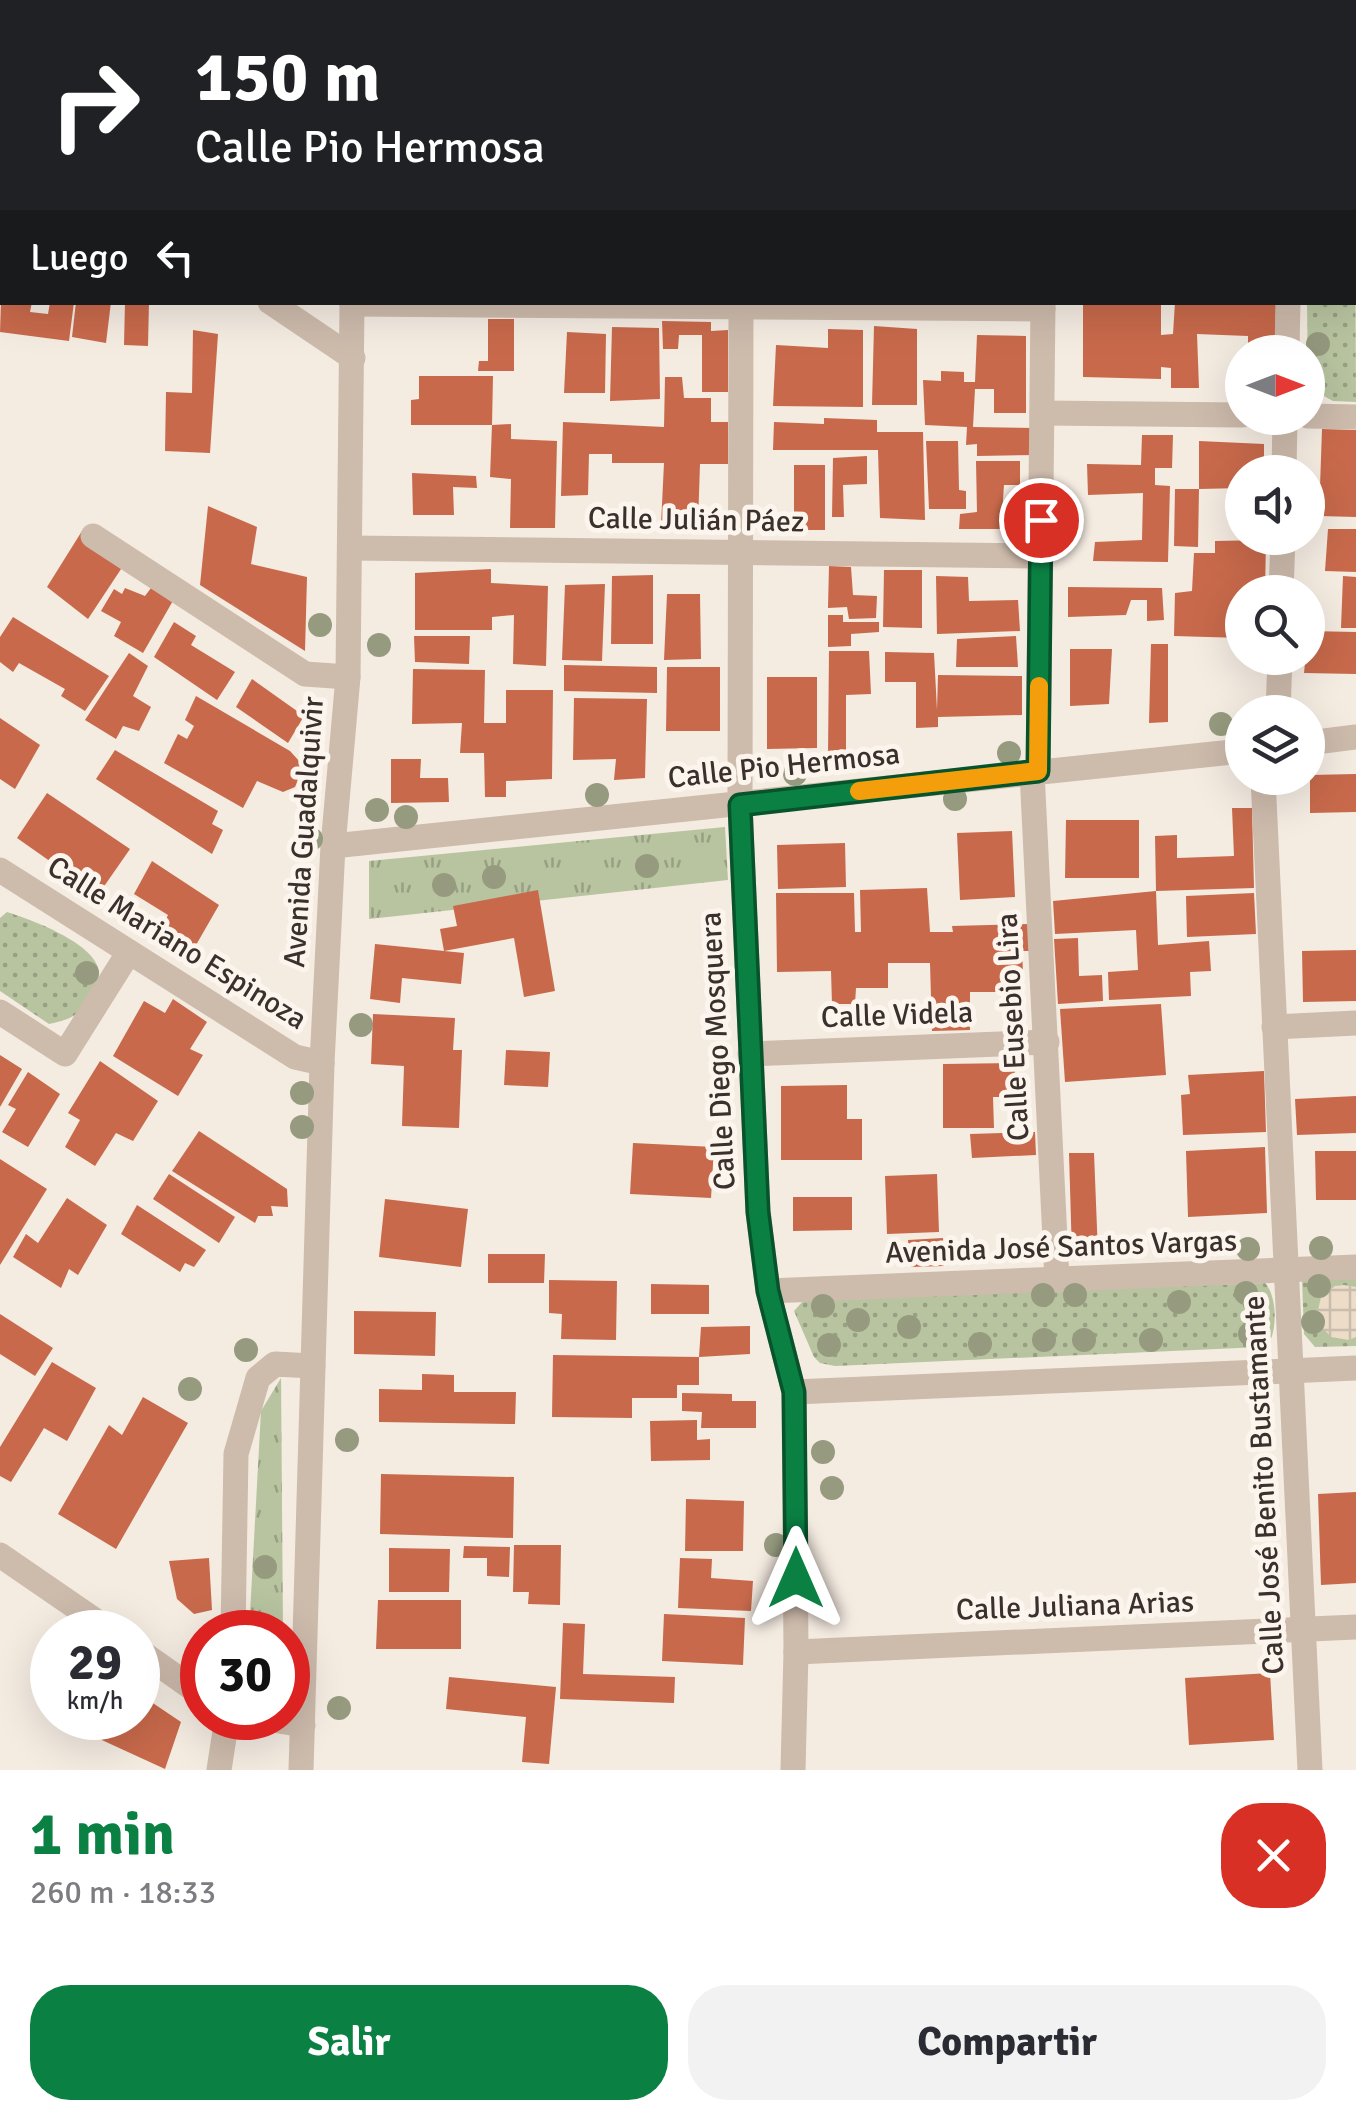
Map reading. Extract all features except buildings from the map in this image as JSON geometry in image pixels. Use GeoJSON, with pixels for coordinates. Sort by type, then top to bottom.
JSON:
{"type":"FeatureCollection","features":[{"type":"Feature","properties":{"kind":"street"},"geometry":{"type":"LineString","coordinates":[[274,305],[353,358]]}},
{"type":"Feature","properties":{"kind":"street","name":"Avenida Guadalquivir"},"geometry":{"type":"LineString","coordinates":[[306,1610],[322,1063],[333,846],[348,677],[352,305]]}},
{"type":"Feature","properties":{"kind":"street","name":"Calle Diego Mosquera"},"geometry":{"type":"LineString","coordinates":[[741,305],[740,805],[758,1212],[768,1291],[794,1392],[793,1770]]}},
{"type":"Feature","properties":{"kind":"street"},"geometry":{"type":"LineString","coordinates":[[892,305],[1043,306]]}},
{"type":"Feature","properties":{"kind":"street"},"geometry":{"type":"LineString","coordinates":[[1287,335],[1288,305]]}},
{"type":"Feature","properties":{"kind":"street","name":"Calle Eusebio Lira"},"geometry":{"type":"LineString","coordinates":[[1043,306],[1035,771],[1057,1280]]}},
{"type":"Feature","properties":{"kind":"street"},"geometry":{"type":"LineString","coordinates":[[1042,413],[1225,414]]}},
{"type":"Feature","properties":{"kind":"street"},"geometry":{"type":"LineString","coordinates":[[1325,416],[1356,417]]}},
{"type":"Feature","properties":{"kind":"street"},"geometry":{"type":"LineString","coordinates":[[93,536],[305,674],[348,677]]}},
{"type":"Feature","properties":{"kind":"street","name":"Calle Julián Páez"},"geometry":{"type":"LineString","coordinates":[[350,548],[1040,556]]}},
{"type":"Feature","properties":{"kind":"street"},"geometry":{"type":"LineString","coordinates":[[1325,741],[1356,737]]}},
{"type":"Feature","properties":{"kind":"street","name":"Calle Pio Hermosa"},"geometry":{"type":"LineString","coordinates":[[333,846],[1225,753]]}},
{"type":"Feature","properties":{"kind":"street","name":"Calle José Benito Bustamante"},"geometry":{"type":"LineString","coordinates":[[1264,795],[1310,1770]]}},
{"type":"Feature","properties":{"kind":"street","name":"Calle Mariano Espinoza"},"geometry":{"type":"LineString","coordinates":[[0,870],[294,1057],[322,1063]]}},
{"type":"Feature","properties":{"kind":"street"},"geometry":{"type":"LineString","coordinates":[[0,1012],[65,1054],[129,952]]}},
{"type":"Feature","properties":{"kind":"street"},"geometry":{"type":"LineString","coordinates":[[1274,1027],[1356,1023]]}},
{"type":"Feature","properties":{"kind":"street","name":"Calle Videla"},"geometry":{"type":"LineString","coordinates":[[750,1054],[1047,1042]]}},
{"type":"Feature","properties":{"kind":"street","name":"Avenida José Santos Vargas"},"geometry":{"type":"LineString","coordinates":[[768,1291],[1356,1267]]}},
{"type":"Feature","properties":{"kind":"street"},"geometry":{"type":"LineString","coordinates":[[234,1610],[236,1454],[258,1378],[276,1364],[313,1366]]}},
{"type":"Feature","properties":{"kind":"street"},"geometry":{"type":"LineString","coordinates":[[794,1392],[1356,1368]]}},
{"type":"Feature","properties":{"kind":"street"},"geometry":{"type":"LineString","coordinates":[[0,1555],[80,1610]]}},
{"type":"Feature","properties":{"kind":"street","name":"Calle Juliana Arias"},"geometry":{"type":"LineString","coordinates":[[796,1652],[1356,1628]]}},
{"type":"Feature","properties":{"kind":"street"},"geometry":{"type":"LineString","coordinates":[[219,1770],[223,1740]]}},
{"type":"Feature","properties":{"kind":"street","name":"Avenida Guadalquivir"},"geometry":{"type":"LineString","coordinates":[[301,1770],[302,1740]]}},
{"type":"Feature","properties":{"kind":"green space"},"geometry":{"type":"Polygon","coordinates":[[[1307,305],[1356,305],[1356,402],[1325,397],[1325,335],[1307,335],[1307,305]]]}},
{"type":"Feature","properties":{"kind":"green space"},"geometry":{"type":"Polygon","coordinates":[[[725,827],[728,880],[369,919],[369,861],[725,827]]]}},
{"type":"Feature","properties":{"kind":"green space"},"geometry":{"type":"Polygon","coordinates":[[[7,912],[60,934],[95,961],[99,973],[93,994],[75,1015],[49,1024],[0,991],[0,918],[7,912]]]}},
{"type":"Feature","properties":{"kind":"green space"},"geometry":{"type":"Polygon","coordinates":[[[1356,1276],[1356,1346],[1315,1347],[1304,1334],[1302,1279],[1356,1276]]]}},
{"type":"Feature","properties":{"kind":"green space"},"geometry":{"type":"Polygon","coordinates":[[[1265,1283],[1272,1296],[1274,1323],[1271,1340],[1261,1347],[835,1366],[820,1363],[814,1357],[794,1311],[804,1300],[1265,1283]]]}},
{"type":"Feature","properties":{"kind":"green space"},"geometry":{"type":"Polygon","coordinates":[[[281,1378],[283,1610],[250,1610],[261,1411],[281,1378]]]}},
{"type":"Feature","properties":{"kind":"shaded area"},"geometry":{"type":"Polygon","coordinates":[[[1335,1286],[1356,1287],[1356,1337],[1349,1340],[1331,1337],[1319,1324],[1317,1315],[1321,1297],[1335,1286]]]}},
{"type":"Feature","properties":{"kind":"slow traffic"},"geometry":{"type":"LineString","coordinates":[[859,791],[1038,771],[1039,686]]}},
{"type":"Feature","properties":{"kind":"route"},"geometry":{"type":"LineString","coordinates":[[796,1578],[794,1392],[768,1291],[758,1212],[740,805],[1038,771],[1041,520]]}}]}
